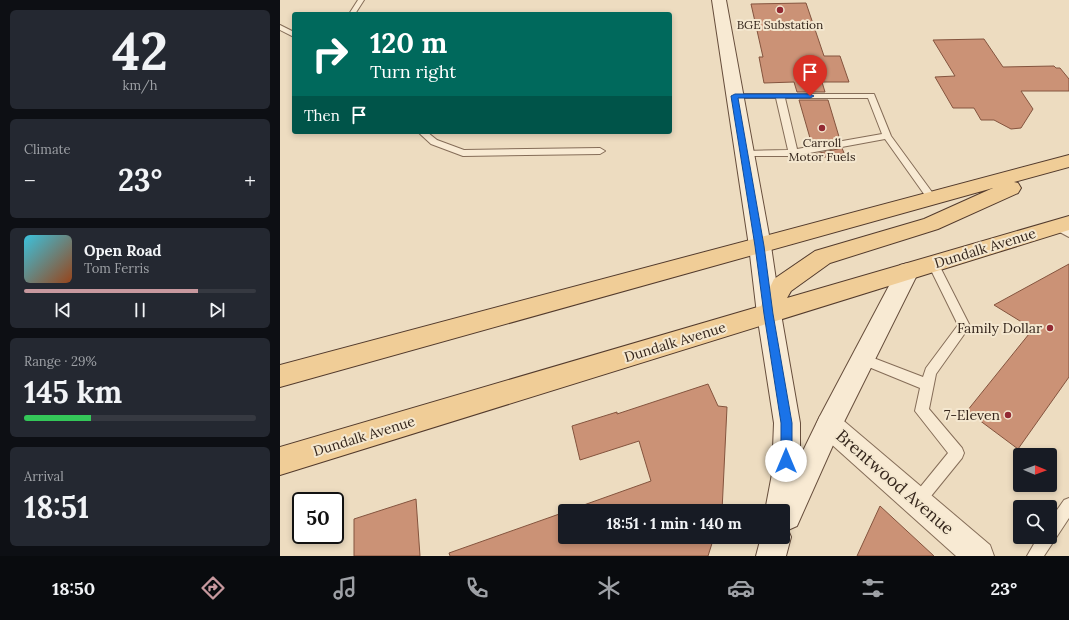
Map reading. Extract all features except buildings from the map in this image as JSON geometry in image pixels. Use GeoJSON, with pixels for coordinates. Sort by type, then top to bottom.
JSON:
{"type":"FeatureCollection","features":[{"type":"Feature","properties":{"kind":"main road"},"geometry":{"type":"LineString","coordinates":[[719,0],[760,246],[769,314],[787,423],[786,474],[781,504]]}},
{"type":"Feature","properties":{"kind":"main road"},"geometry":{"type":"LineString","coordinates":[[280,376],[1069,161]]}},
{"type":"Feature","properties":{"kind":"main road"},"geometry":{"type":"LineString","coordinates":[[769,314],[782,285],[823,258],[931,224],[1069,161]]}},
{"type":"Feature","properties":{"kind":"main road","name":"Dundalk Avenue"},"geometry":{"type":"LineString","coordinates":[[280,462],[908,271],[1065,227]]}},
{"type":"Feature","properties":{"kind":"main road"},"geometry":{"type":"LineString","coordinates":[[790,509],[829,424],[908,271]]}},
{"type":"Feature","properties":{"kind":"main road","name":"Brentwood Avenue"},"geometry":{"type":"LineString","coordinates":[[829,424],[979,556]]}},
{"type":"Feature","properties":{"kind":"lane"},"geometry":{"type":"LineString","coordinates":[[353,12],[361,0]]}},
{"type":"Feature","properties":{"kind":"lane"},"geometry":{"type":"LineString","coordinates":[[280,27],[292,34]]}},
{"type":"Feature","properties":{"kind":"lane"},"geometry":{"type":"LineString","coordinates":[[735,96],[871,96],[887,136],[932,199]]}},
{"type":"Feature","properties":{"kind":"lane"},"geometry":{"type":"LineString","coordinates":[[780,96],[793,153]]}},
{"type":"Feature","properties":{"kind":"lane"},"geometry":{"type":"LineString","coordinates":[[424,134],[434,142],[463,153],[600,151]]}},
{"type":"Feature","properties":{"kind":"lane"},"geometry":{"type":"LineString","coordinates":[[744,154],[793,153],[887,136]]}},
{"type":"Feature","properties":{"kind":"lane"},"geometry":{"type":"LineString","coordinates":[[917,502],[957,453],[922,411],[930,372],[964,326],[933,264]]}},
{"type":"Feature","properties":{"kind":"lane"},"geometry":{"type":"LineString","coordinates":[[863,359],[927,385]]}},
{"type":"Feature","properties":{"kind":"lane"},"geometry":{"type":"LineString","coordinates":[[1057,523],[1069,505]]}},
{"type":"Feature","properties":{"kind":"lane"},"geometry":{"type":"LineString","coordinates":[[1034,556],[1042,544]]}},
{"type":"Feature","properties":{"kind":"place","name":"BGE Substation"},"geometry":{"type":"Point","coordinates":[780,10]}},
{"type":"Feature","properties":{"kind":"place","name":"Carroll Motor Fuels"},"geometry":{"type":"Point","coordinates":[822,128]}},
{"type":"Feature","properties":{"kind":"place","name":"Family Dollar"},"geometry":{"type":"Point","coordinates":[1050,328]}},
{"type":"Feature","properties":{"kind":"place","name":"7-Eleven"},"geometry":{"type":"Point","coordinates":[1008,415]}},
{"type":"Feature","properties":{"kind":"route"},"geometry":{"type":"LineString","coordinates":[[786,461],[787,423],[735,96],[810,96]]}}]}
